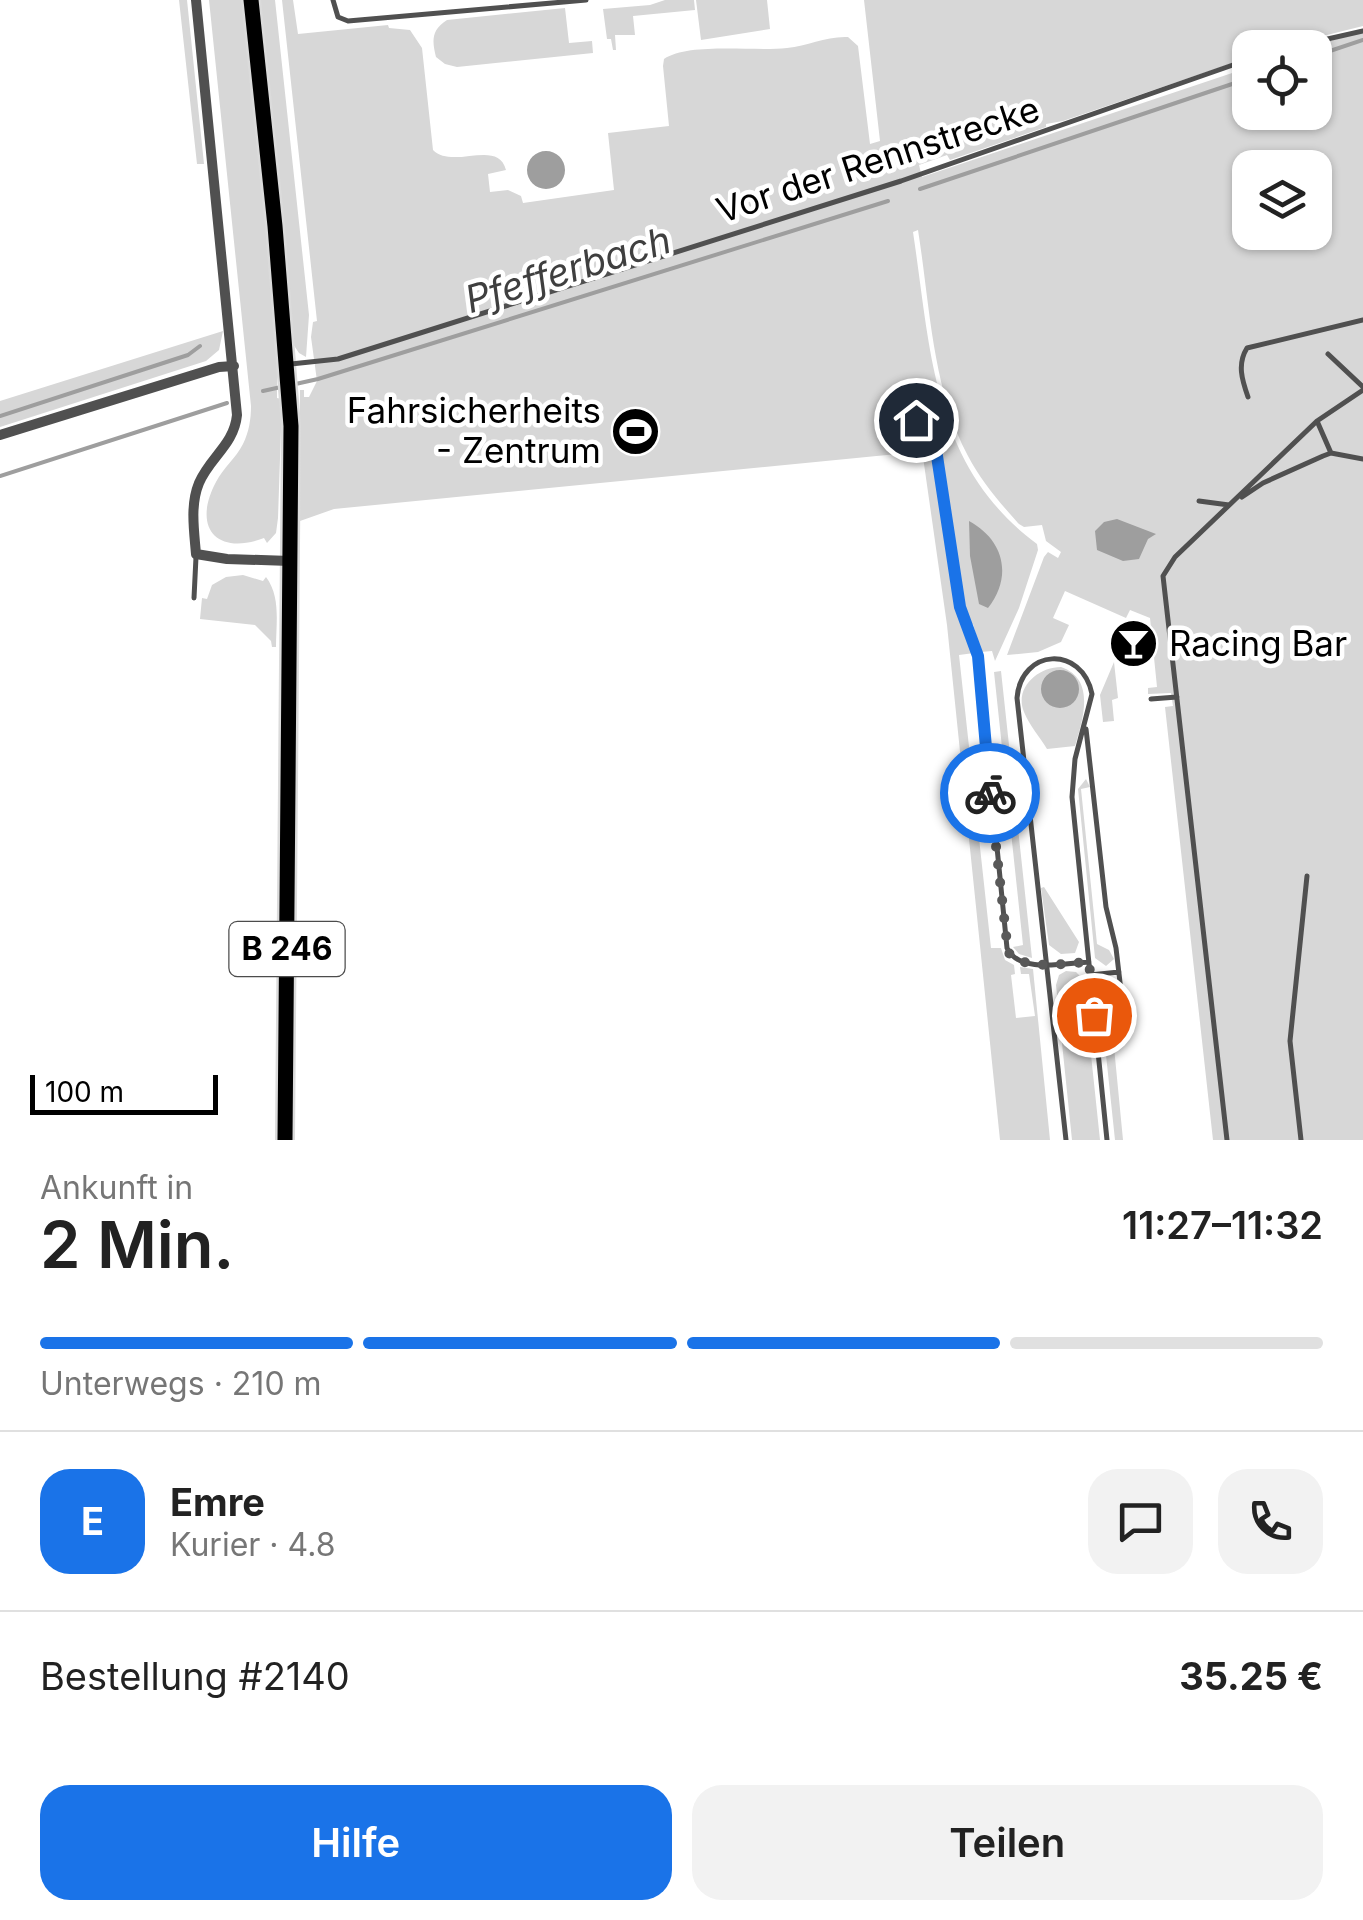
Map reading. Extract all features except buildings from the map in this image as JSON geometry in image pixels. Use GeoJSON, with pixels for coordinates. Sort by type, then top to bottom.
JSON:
{"type":"FeatureCollection","features":[{"type":"Feature","properties":{"kind":"main road","name":"B 246"},"geometry":{"type":"LineString","coordinates":[[251,0],[290,397],[286,1140]]}},
{"type":"Feature","properties":{"kind":"street"},"geometry":{"type":"LineString","coordinates":[[196,0],[234,366],[236,428],[196,492],[196,554],[290,561]]}},
{"type":"Feature","properties":{"kind":"street"},"geometry":{"type":"LineString","coordinates":[[0,436],[218,366],[234,366]]}},
{"type":"Feature","properties":{"kind":"lane"},"geometry":{"type":"LineString","coordinates":[[333,0],[338,17],[348,21],[586,0]]}},
{"type":"Feature","properties":{"kind":"lane"},"geometry":{"type":"LineString","coordinates":[[1332,38],[1363,31]]}},
{"type":"Feature","properties":{"kind":"lane","name":"Vor der Rennstrecke"},"geometry":{"type":"LineString","coordinates":[[289,371],[338,359],[880,188],[1232,65]]}},
{"type":"Feature","properties":{"kind":"lane"},"geometry":{"type":"LineString","coordinates":[[1248,398],[1241,358],[1247,348],[1363,320]]}},
{"type":"Feature","properties":{"kind":"lane"},"geometry":{"type":"LineString","coordinates":[[1226,1140],[1163,576],[1176,558],[1317,421],[1363,388],[1328,354]]}},
{"type":"Feature","properties":{"kind":"lane"},"geometry":{"type":"LineString","coordinates":[[916,420],[935,443],[960,607],[978,656],[1007,948],[1021,962],[1089,962]]}},
{"type":"Feature","properties":{"kind":"lane"},"geometry":{"type":"LineString","coordinates":[[1317,421],[1331,453]]}},
{"type":"Feature","properties":{"kind":"lane"},"geometry":{"type":"LineString","coordinates":[[1199,501],[1230,505],[1264,483],[1331,453],[1363,459]]}},
{"type":"Feature","properties":{"kind":"lane"},"geometry":{"type":"LineString","coordinates":[[194,598],[196,554]]}},
{"type":"Feature","properties":{"kind":"lane"},"geometry":{"type":"LineString","coordinates":[[1066,1140],[1017,698],[1025,673],[1049,659],[1064,660],[1080,669],[1092,694],[1075,759],[1072,797],[1107,1140]]}},
{"type":"Feature","properties":{"kind":"lane"},"geometry":{"type":"LineString","coordinates":[[1151,699],[1178,697]]}},
{"type":"Feature","properties":{"kind":"lane"},"geometry":{"type":"LineString","coordinates":[[1086,725],[1106,907],[1123,1008]]}},
{"type":"Feature","properties":{"kind":"lane"},"geometry":{"type":"LineString","coordinates":[[1301,1140],[1290,1041],[1307,876]]}},
{"type":"Feature","properties":{"kind":"lane"},"geometry":{"type":"LineString","coordinates":[[1090,975],[1119,972]]}},
{"type":"Feature","properties":{"kind":"shaded area"},"geometry":{"type":"Polygon","coordinates":[[[179,0],[187,0],[204,164],[197,164],[179,0]]]}},
{"type":"Feature","properties":{"kind":"shaded area"},"geometry":{"type":"Polygon","coordinates":[[[209,0],[243,0],[281,374],[277,375],[277,398],[282,399],[278,518],[276,533],[267,543],[264,538],[247,543],[221,540],[208,524],[209,498],[245,439],[251,406],[209,0]]]}},
{"type":"Feature","properties":{"kind":"shaded area"},"geometry":{"type":"Polygon","coordinates":[[[258,0],[275,0],[309,315],[306,357],[293,344],[258,0]]]}},
{"type":"Feature","properties":{"kind":"shaded area"},"geometry":{"type":"Polygon","coordinates":[[[282,0],[293,0],[298,34],[388,25],[410,30],[422,48],[433,150],[452,157],[494,156],[506,170],[488,174],[490,192],[508,190],[521,196],[523,203],[614,190],[608,133],[669,126],[664,59],[690,51],[787,48],[848,37],[858,46],[870,144],[880,141],[864,0],[1363,0],[1363,26],[1332,34],[1332,30],[1232,30],[1232,63],[950,160],[947,155],[919,165],[922,177],[1232,73],[1232,130],[1332,130],[1332,41],[1363,31],[1363,1140],[1213,1140],[1165,707],[1173,706],[1171,693],[1148,694],[1148,688],[1157,687],[1150,618],[1130,610],[1126,618],[1065,591],[1053,618],[1069,625],[1061,642],[1038,652],[1007,655],[1044,557],[1048,552],[1058,558],[1061,552],[1046,541],[1042,525],[1024,527],[1005,508],[973,465],[956,430],[934,346],[918,230],[913,232],[932,362],[956,442],[976,479],[1002,513],[1037,544],[1038,550],[1019,608],[995,661],[992,651],[981,652],[973,624],[962,628],[974,653],[959,655],[991,948],[1001,948],[1005,960],[1014,965],[1015,974],[1011,975],[1016,1018],[1035,1016],[1029,974],[1021,974],[1020,967],[1033,969],[1050,1140],[1000,1140],[947,625],[923,457],[897,454],[334,509],[300,521],[300,390],[304,390],[304,397],[309,397],[317,381],[311,337],[313,322],[317,321],[282,0]]]}},
{"type":"Feature","properties":{"kind":"shaded area"},"geometry":{"type":"Polygon","coordinates":[[[694,0],[695,10],[633,16],[635,35],[615,35],[613,50],[611,39],[607,39],[603,9],[694,0]]]}},
{"type":"Feature","properties":{"kind":"shaded area"},"geometry":{"type":"Polygon","coordinates":[[[696,0],[767,0],[770,29],[701,40],[696,0]]]}},
{"type":"Feature","properties":{"kind":"shaded area"},"geometry":{"type":"Polygon","coordinates":[[[565,8],[569,43],[592,41],[593,53],[457,67],[436,57],[434,36],[447,20],[565,8]]]}},
{"type":"Feature","properties":{"kind":"shaded area"},"geometry":{"type":"Polygon","coordinates":[[[546,151],[559,157],[565,170],[559,183],[546,189],[533,183],[527,170],[533,157],[546,151]]]}},
{"type":"Feature","properties":{"kind":"shaded area"},"geometry":{"type":"Polygon","coordinates":[[[223,331],[219,350],[206,361],[0,427],[0,401],[223,331]]]}},
{"type":"Feature","properties":{"kind":"shaded area"},"geometry":{"type":"Polygon","coordinates":[[[1117,519],[1156,534],[1148,539],[1139,559],[1123,561],[1097,550],[1095,531],[1104,522],[1117,519]]]}},
{"type":"Feature","properties":{"kind":"shaded area"},"geometry":{"type":"Polygon","coordinates":[[[969,521],[990,538],[1001,560],[1000,584],[988,608],[979,604],[970,556],[969,521]]]}},
{"type":"Feature","properties":{"kind":"shaded area"},"geometry":{"type":"Polygon","coordinates":[[[243,575],[263,581],[266,577],[271,585],[277,610],[276,647],[255,625],[200,619],[202,598],[207,599],[212,585],[226,577],[243,575]]]}},
{"type":"Feature","properties":{"kind":"shaded area"},"geometry":{"type":"Polygon","coordinates":[[[1114,662],[1118,698],[1112,700],[1114,721],[1103,722],[1100,695],[1114,662]]]}},
{"type":"Feature","properties":{"kind":"shaded area"},"geometry":{"type":"Polygon","coordinates":[[[1061,667],[1079,681],[1083,712],[1075,746],[1047,749],[1026,717],[1022,695],[1030,680],[1061,667]]]}},
{"type":"Feature","properties":{"kind":"shaded area"},"geometry":{"type":"Polygon","coordinates":[[[1060,670],[1073,676],[1079,689],[1073,702],[1060,708],[1047,702],[1041,689],[1047,676],[1060,670]]]}},
{"type":"Feature","properties":{"kind":"shaded area"},"geometry":{"type":"Polygon","coordinates":[[[1001,671],[1032,958],[1019,954],[1013,947],[1023,945],[994,672],[1001,671]]]}},
{"type":"Feature","properties":{"kind":"shaded area"},"geometry":{"type":"Polygon","coordinates":[[[1086,779],[1090,787],[1081,789],[1097,944],[1109,950],[1114,959],[1106,966],[1095,958],[1078,789],[1086,779]]]}},
{"type":"Feature","properties":{"kind":"shaded area"},"geometry":{"type":"Polygon","coordinates":[[[1044,887],[1079,942],[1075,953],[1061,954],[1049,945],[1041,888],[1044,887]]]}},
{"type":"Feature","properties":{"kind":"shaded area"},"geometry":{"type":"Polygon","coordinates":[[[1076,972],[1083,979],[1100,1140],[1072,1140],[1056,985],[1059,975],[1076,972]]]}},
{"type":"Feature","properties":{"kind":"shaded area"},"geometry":{"type":"Polygon","coordinates":[[[1111,1016],[1123,1140],[1115,1140],[1102,1017],[1111,1016]]]}},
{"type":"Feature","properties":{"kind":"waterway","name":"Pfefferbach"},"geometry":{"type":"LineString","coordinates":[[1332,50],[1363,40]]}},
{"type":"Feature","properties":{"kind":"waterway","name":"Pfefferbach"},"geometry":{"type":"LineString","coordinates":[[920,189],[1232,84]]}},
{"type":"Feature","properties":{"kind":"waterway","name":"Pfefferbach"},"geometry":{"type":"LineString","coordinates":[[291,385],[888,201]]}},
{"type":"Feature","properties":{"kind":"waterway"},"geometry":{"type":"LineString","coordinates":[[0,416],[188,355],[200,346]]}},
{"type":"Feature","properties":{"kind":"waterway","name":"Pfefferbach"},"geometry":{"type":"LineString","coordinates":[[263,391],[281,387]]}},
{"type":"Feature","properties":{"kind":"waterway","name":"Pfefferbach"},"geometry":{"type":"LineString","coordinates":[[0,476],[227,403]]}},
{"type":"Feature","properties":{"kind":"way so far"},"geometry":{"type":"LineString","coordinates":[[990,793],[1008,952],[1027,963],[1089,962],[1094,1015]]}},
{"type":"Feature","properties":{"kind":"place","name":"Fahrsicherheits - Zentrum"},"geometry":{"type":"Point","coordinates":[636,431]}},
{"type":"Feature","properties":{"kind":"place","name":"Racing Bar"},"geometry":{"type":"Point","coordinates":[1134,644]}},
{"type":"Feature","properties":{"kind":"route"},"geometry":{"type":"LineString","coordinates":[[916,420],[935,443],[960,607],[978,656],[990,793]]}}]}
